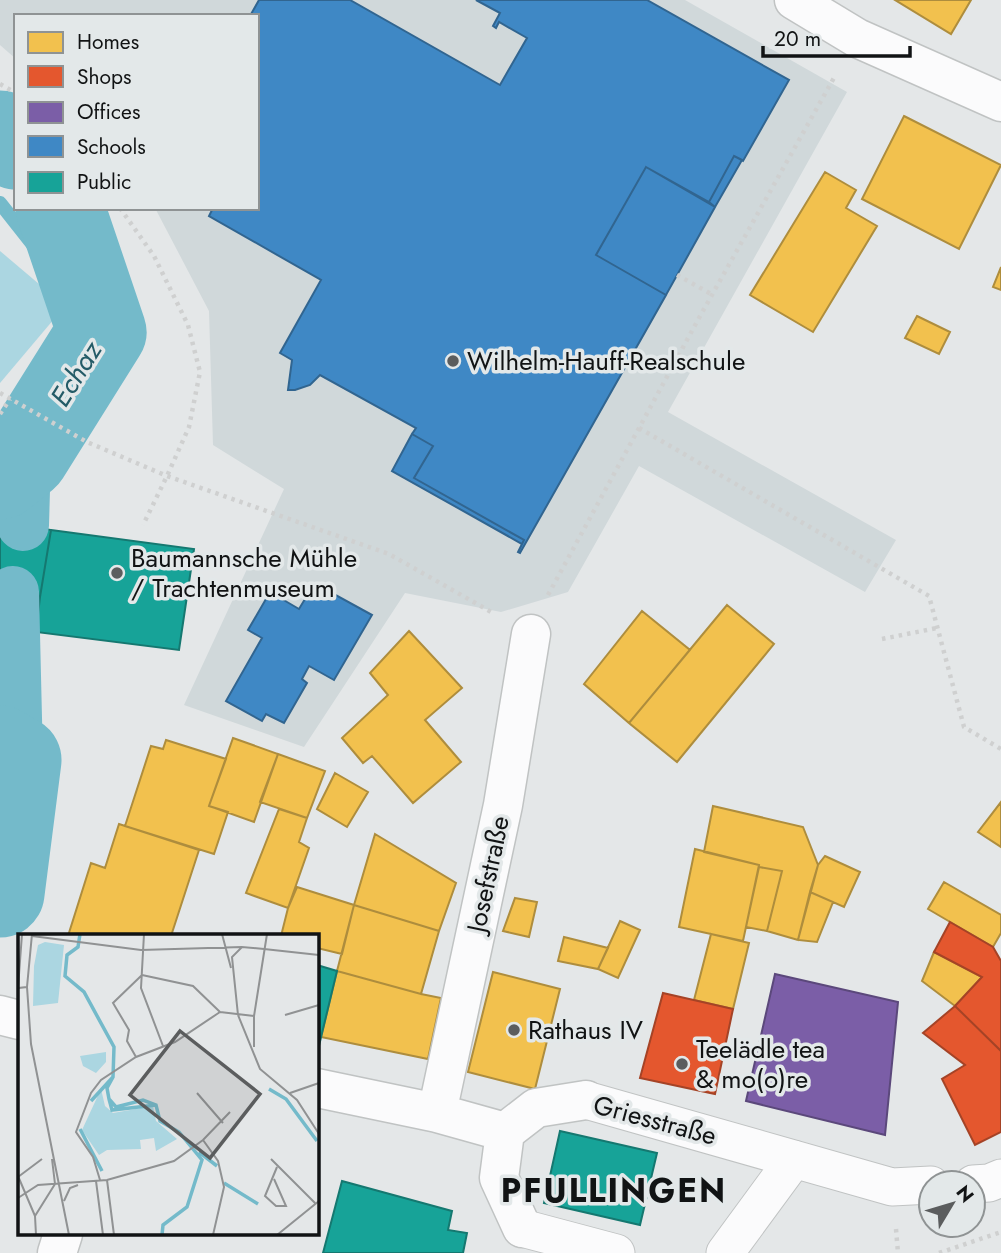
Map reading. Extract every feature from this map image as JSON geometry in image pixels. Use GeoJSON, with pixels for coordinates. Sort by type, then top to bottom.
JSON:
{"type":"FeatureCollection","features":[{"type":"Feature","properties":{"kind":"street"},"geometry":{"type":"LineString","coordinates":[[794,0],[857,38],[1001,102]]}},
{"type":"Feature","properties":{"kind":"street","name":"Josefstraße"},"geometry":{"type":"LineString","coordinates":[[438,1113],[503,805],[531,634]]}},
{"type":"Feature","properties":{"kind":"street"},"geometry":{"type":"LineString","coordinates":[[0,1015],[18,1020]]}},
{"type":"Feature","properties":{"kind":"street"},"geometry":{"type":"LineString","coordinates":[[318,1088],[438,1113],[505,1132],[499,1178],[522,1228],[616,1253]]}},
{"type":"Feature","properties":{"kind":"street","name":"Griesstraße"},"geometry":{"type":"LineString","coordinates":[[505,1132],[536,1108],[586,1100],[892,1187],[917,1186]]}},
{"type":"Feature","properties":{"kind":"street"},"geometry":{"type":"LineString","coordinates":[[725,1253],[794,1159]]}},
{"type":"Feature","properties":{"kind":"street"},"geometry":{"type":"LineString","coordinates":[[57,1253],[62,1236]]}},
{"type":"Feature","properties":{"kind":"path"},"geometry":{"type":"LineString","coordinates":[[563,567],[857,38]]}},
{"type":"Feature","properties":{"kind":"path"},"geometry":{"type":"LineString","coordinates":[[121,210],[154,256],[188,325],[200,372],[188,427],[143,525]]}},
{"type":"Feature","properties":{"kind":"path"},"geometry":{"type":"LineString","coordinates":[[677,275],[713,295]]}},
{"type":"Feature","properties":{"kind":"path"},"geometry":{"type":"LineString","coordinates":[[0,393],[87,442],[167,476],[389,554],[531,634]]}},
{"type":"Feature","properties":{"kind":"path"},"geometry":{"type":"LineString","coordinates":[[0,414],[10,399]]}},
{"type":"Feature","properties":{"kind":"path"},"geometry":{"type":"LineString","coordinates":[[639,428],[929,596],[964,727],[1001,749]]}},
{"type":"Feature","properties":{"kind":"path"},"geometry":{"type":"LineString","coordinates":[[882,639],[937,628]]}},
{"type":"Feature","properties":{"kind":"path"},"geometry":{"type":"LineString","coordinates":[[939,1253],[1001,1232]]}},
{"type":"Feature","properties":{"kind":"path"},"geometry":{"type":"LineString","coordinates":[[897,1239],[898,1253]]}},
{"type":"Feature","properties":{"kind":"shaded area","name":"Wilhelm-Hauff-Realschule"},"geometry":{"type":"Polygon","coordinates":[[[0,0],[685,0],[847,92],[668,412],[896,540],[865,592],[639,466],[568,592],[501,612],[405,593],[304,747],[184,705],[284,489],[213,445],[209,311],[156,210],[259,210],[259,14],[14,14],[14,57],[0,45],[0,0]]]}},
{"type":"Feature","properties":{"kind":"shaded area"},"geometry":{"type":"Polygon","coordinates":[[[0,251],[65,306],[0,383],[0,251]]]}},
{"type":"Feature","properties":{"kind":"building: Homes"},"geometry":{"type":"Polygon","coordinates":[[[895,0],[971,0],[951,34],[895,0]]]}},
{"type":"Feature","properties":{"kind":"building: Homes"},"geometry":{"type":"Polygon","coordinates":[[[904,116],[1001,165],[959,249],[862,199],[904,116]]]}},
{"type":"Feature","properties":{"kind":"building: Homes"},"geometry":{"type":"Polygon","coordinates":[[[825,172],[856,190],[846,208],[877,226],[813,332],[750,295],[825,172]]]}},
{"type":"Feature","properties":{"kind":"building: Homes"},"geometry":{"type":"Polygon","coordinates":[[[1001,267],[1001,290],[993,287],[1001,267]]]}},
{"type":"Feature","properties":{"kind":"building: Homes"},"geometry":{"type":"Polygon","coordinates":[[[917,316],[950,332],[939,354],[905,338],[917,316]]]}},
{"type":"Feature","properties":{"kind":"building: Homes"},"geometry":{"type":"Polygon","coordinates":[[[727,605],[774,644],[677,762],[629,723],[727,605]]]}},
{"type":"Feature","properties":{"kind":"building: Homes"},"geometry":{"type":"Polygon","coordinates":[[[642,611],[690,650],[629,723],[584,684],[642,611]]]}},
{"type":"Feature","properties":{"kind":"building: Homes"},"geometry":{"type":"Polygon","coordinates":[[[409,631],[462,688],[425,720],[461,762],[413,803],[372,756],[363,763],[342,738],[388,695],[370,673],[409,631]]]}},
{"type":"Feature","properties":{"kind":"building: Homes"},"geometry":{"type":"Polygon","coordinates":[[[233,738],[278,754],[254,822],[209,806],[233,738]]]}},
{"type":"Feature","properties":{"kind":"building: Homes"},"geometry":{"type":"Polygon","coordinates":[[[166,740],[226,759],[209,806],[228,812],[214,854],[125,826],[151,746],[163,749],[166,740]]]}},
{"type":"Feature","properties":{"kind":"building: Homes"},"geometry":{"type":"Polygon","coordinates":[[[278,754],[325,771],[307,818],[260,802],[278,754]]]}},
{"type":"Feature","properties":{"kind":"building: Homes"},"geometry":{"type":"Polygon","coordinates":[[[335,773],[368,792],[347,827],[317,809],[335,773]]]}},
{"type":"Feature","properties":{"kind":"building: Homes"},"geometry":{"type":"Polygon","coordinates":[[[1001,802],[1001,847],[978,832],[1001,802]]]}},
{"type":"Feature","properties":{"kind":"building: Homes"},"geometry":{"type":"Polygon","coordinates":[[[713,806],[803,827],[818,865],[798,940],[767,931],[782,871],[704,852],[713,806]]]}},
{"type":"Feature","properties":{"kind":"building: Homes"},"geometry":{"type":"Polygon","coordinates":[[[279,809],[307,818],[299,842],[309,848],[288,908],[246,893],[279,809]]]}},
{"type":"Feature","properties":{"kind":"building: Homes"},"geometry":{"type":"Polygon","coordinates":[[[119,824],[199,850],[172,934],[69,934],[91,863],[105,868],[119,824]]]}},
{"type":"Feature","properties":{"kind":"building: Homes"},"geometry":{"type":"Polygon","coordinates":[[[375,834],[456,883],[439,931],[354,905],[375,834]]]}},
{"type":"Feature","properties":{"kind":"building: Homes"},"geometry":{"type":"Polygon","coordinates":[[[695,849],[759,865],[743,941],[679,927],[695,849]]]}},
{"type":"Feature","properties":{"kind":"building: Homes"},"geometry":{"type":"Polygon","coordinates":[[[825,856],[860,872],[844,907],[810,892],[818,865],[825,856]]]}},
{"type":"Feature","properties":{"kind":"building: Homes"},"geometry":{"type":"Polygon","coordinates":[[[759,867],[782,871],[767,931],[746,927],[759,867]]]}},
{"type":"Feature","properties":{"kind":"building: Homes"},"geometry":{"type":"Polygon","coordinates":[[[944,882],[1001,915],[1001,933],[993,947],[928,909],[944,882]]]}},
{"type":"Feature","properties":{"kind":"building: Homes"},"geometry":{"type":"Polygon","coordinates":[[[297,887],[354,905],[342,954],[318,948],[318,934],[282,934],[297,887]]]}},
{"type":"Feature","properties":{"kind":"building: Homes"},"geometry":{"type":"Polygon","coordinates":[[[810,892],[833,902],[817,942],[798,940],[810,892]]]}},
{"type":"Feature","properties":{"kind":"building: Homes"},"geometry":{"type":"Polygon","coordinates":[[[515,898],[537,902],[529,937],[503,931],[515,898]]]}},
{"type":"Feature","properties":{"kind":"building: Homes"},"geometry":{"type":"Polygon","coordinates":[[[354,905],[439,931],[421,994],[337,971],[354,905]]]}},
{"type":"Feature","properties":{"kind":"building: Homes"},"geometry":{"type":"Polygon","coordinates":[[[620,921],[640,930],[618,978],[598,969],[620,921]]]}},
{"type":"Feature","properties":{"kind":"building: Homes"},"geometry":{"type":"Polygon","coordinates":[[[711,934],[749,943],[733,1009],[694,1000],[711,934]]]}},
{"type":"Feature","properties":{"kind":"building: Homes"},"geometry":{"type":"Polygon","coordinates":[[[564,937],[608,948],[598,969],[558,961],[564,937]]]}},
{"type":"Feature","properties":{"kind":"building: Homes"},"geometry":{"type":"Polygon","coordinates":[[[934,952],[982,977],[955,1006],[922,981],[934,952]]]}},
{"type":"Feature","properties":{"kind":"building: Homes"},"geometry":{"type":"Polygon","coordinates":[[[337,971],[441,998],[428,1059],[321,1037],[337,971]]]}},
{"type":"Feature","properties":{"kind":"building: Homes","name":"Rathaus IV"},"geometry":{"type":"Polygon","coordinates":[[[493,972],[560,989],[535,1089],[468,1072],[493,972]]]}},
{"type":"Feature","properties":{"kind":"building: Shops"},"geometry":{"type":"Polygon","coordinates":[[[950,922],[993,947],[1001,961],[1001,1051],[955,1006],[982,977],[934,952],[950,922]]]}},
{"type":"Feature","properties":{"kind":"building: Shops"},"geometry":{"type":"Polygon","coordinates":[[[663,993],[733,1009],[715,1094],[640,1078],[663,993]]]}},
{"type":"Feature","properties":{"kind":"building: Shops"},"geometry":{"type":"Polygon","coordinates":[[[955,1006],[1001,1051],[1001,1132],[975,1145],[942,1079],[965,1065],[923,1033],[955,1006]]]}},
{"type":"Feature","properties":{"kind":"building: Offices"},"geometry":{"type":"Polygon","coordinates":[[[775,974],[898,1002],[885,1135],[746,1101],[775,974]]]}},
{"type":"Feature","properties":{"kind":"building: Schools"},"geometry":{"type":"Polygon","coordinates":[[[259,0],[350,0],[500,85],[527,38],[499,22],[496,28],[493,26],[500,13],[476,0],[647,0],[789,80],[743,161],[734,156],[709,202],[646,167],[596,255],[666,295],[520,553],[518,552],[524,540],[414,478],[433,446],[412,434],[416,428],[320,375],[310,385],[288,390],[292,360],[280,353],[321,280],[209,216],[212,210],[259,210],[259,14],[251,14],[259,0]]]}},
{"type":"Feature","properties":{"kind":"building: Schools"},"geometry":{"type":"Polygon","coordinates":[[[734,156],[742,160],[715,207],[709,202],[734,156]]]}},
{"type":"Feature","properties":{"kind":"building: Schools"},"geometry":{"type":"Polygon","coordinates":[[[646,167],[715,207],[666,295],[596,255],[646,167]]]}},
{"type":"Feature","properties":{"kind":"building: Schools"},"geometry":{"type":"Polygon","coordinates":[[[412,434],[433,446],[414,478],[524,540],[522,544],[392,471],[412,434]]]}},
{"type":"Feature","properties":{"kind":"building: Schools"},"geometry":{"type":"Polygon","coordinates":[[[311,589],[330,600],[334,594],[372,615],[334,680],[309,666],[302,679],[307,683],[284,723],[266,714],[262,721],[226,701],[262,638],[248,630],[270,592],[299,609],[311,589]]]}},
{"type":"Feature","properties":{"kind":"building: Public"},"geometry":{"type":"Polygon","coordinates":[[[0,521],[51,530],[40,597],[0,590],[0,521]]]}},
{"type":"Feature","properties":{"kind":"building: Public","name":"Baumannsche Mühle / Trachtenmuseum"},"geometry":{"type":"Polygon","coordinates":[[[51,530],[194,549],[179,650],[36,632],[51,530]]]}},
{"type":"Feature","properties":{"kind":"building: Public"},"geometry":{"type":"Polygon","coordinates":[[[318,965],[337,971],[318,1050],[318,965]]]}},
{"type":"Feature","properties":{"kind":"building: Public"},"geometry":{"type":"Polygon","coordinates":[[[560,1131],[657,1153],[640,1225],[544,1203],[560,1131]]]}},
{"type":"Feature","properties":{"kind":"building: Public"},"geometry":{"type":"Polygon","coordinates":[[[342,1181],[452,1211],[448,1230],[467,1233],[463,1253],[323,1253],[342,1181]]]}},
{"type":"Feature","properties":{"kind":"waterway","name":"Echaz"},"geometry":{"type":"LineString","coordinates":[[0,135],[14,144]]}},
{"type":"Feature","properties":{"kind":"waterway"},"geometry":{"type":"LineString","coordinates":[[0,203],[102,332]]}},
{"type":"Feature","properties":{"kind":"waterway","name":"Echaz"},"geometry":{"type":"LineString","coordinates":[[0,475],[25,455],[102,332],[61,210]]}},
{"type":"Feature","properties":{"kind":"waterway","name":"Echaz"},"geometry":{"type":"LineString","coordinates":[[23,525],[25,455]]}},
{"type":"Feature","properties":{"kind":"waterway","name":"Echaz"},"geometry":{"type":"LineString","coordinates":[[13,592],[17,760]]}},
{"type":"Feature","properties":{"kind":"waterway","name":"Echaz"},"geometry":{"type":"LineString","coordinates":[[0,750],[17,760],[0,893]]}},
{"type":"Feature","properties":{"kind":"place","name":"Wilhelm-Hauff-Realschule"},"geometry":{"type":"Point","coordinates":[453,361]}},
{"type":"Feature","properties":{"kind":"place","name":"Baumannsche Mühle / Trachtenmuseum"},"geometry":{"type":"Point","coordinates":[117,573]}},
{"type":"Feature","properties":{"kind":"place","name":"Rathaus IV"},"geometry":{"type":"Point","coordinates":[514,1030]}},
{"type":"Feature","properties":{"kind":"place","name":"Teelädle tea & mo(o)re"},"geometry":{"type":"Point","coordinates":[682,1064]}},
{"type":"Feature","properties":{"kind":"district","name":"PFULLINGEN"},"geometry":{"type":"Point","coordinates":[614,1190]}}]}
